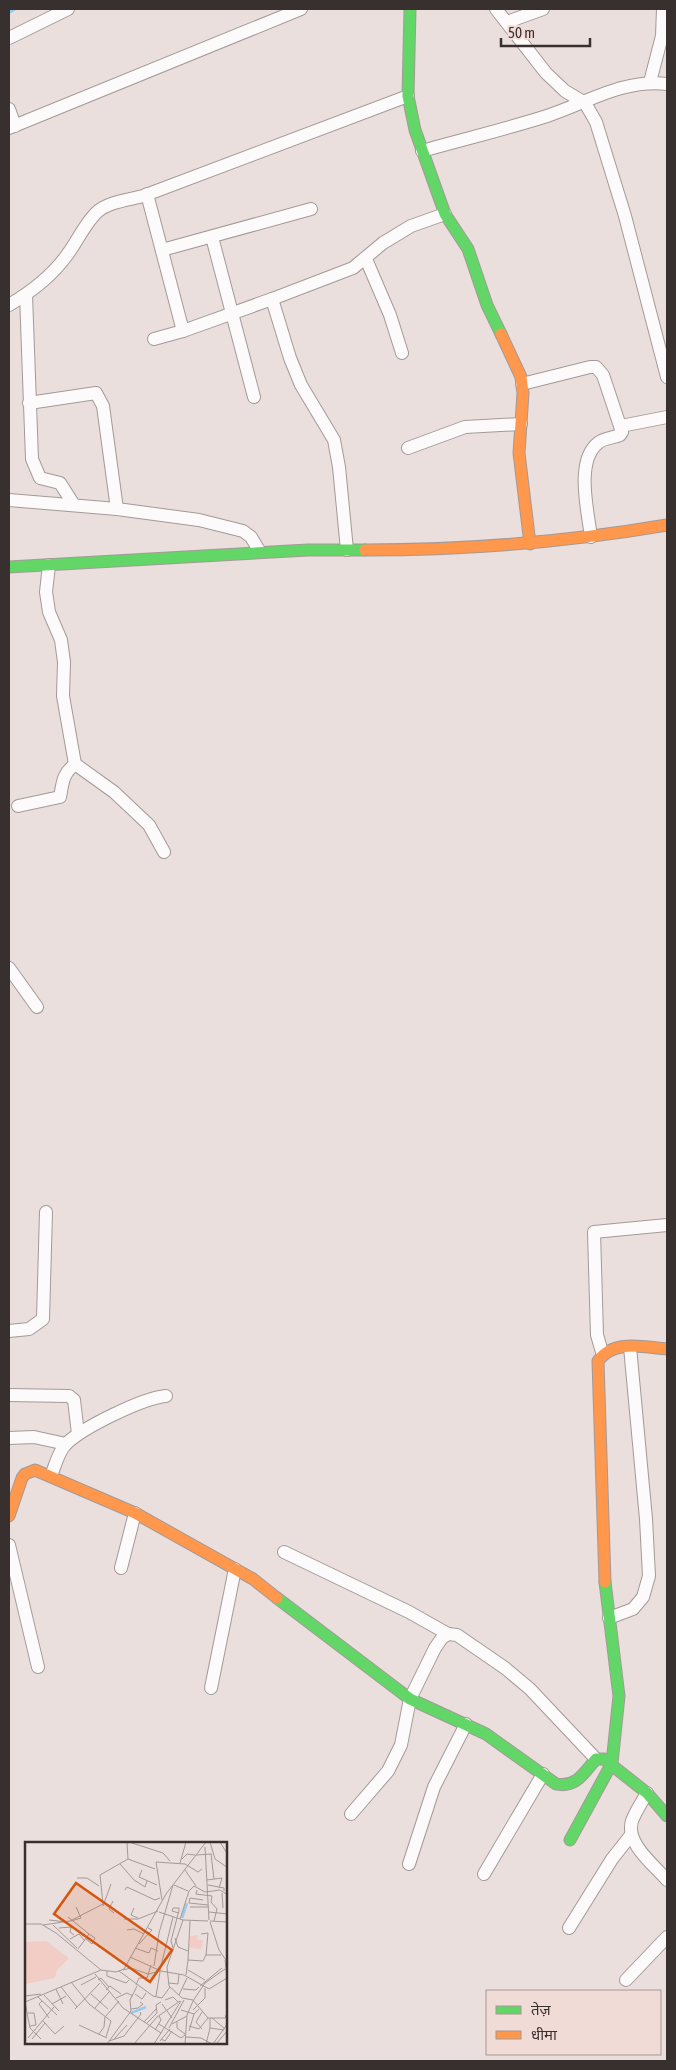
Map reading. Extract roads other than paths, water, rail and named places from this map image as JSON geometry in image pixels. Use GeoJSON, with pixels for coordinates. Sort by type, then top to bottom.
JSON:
{"type":"FeatureCollection","features":[{"type":"Feature","properties":{"kind":"street"},"geometry":{"type":"LineString","coordinates":[[9,38],[68,9]]}},
{"type":"Feature","properties":{"kind":"street"},"geometry":{"type":"LineString","coordinates":[[9,109],[12,127],[301,9]]}},
{"type":"Feature","properties":{"kind":"street"},"geometry":{"type":"LineString","coordinates":[[410,9],[408,96],[422,151],[445,214],[468,249],[487,306],[516,365],[522,384],[519,453],[530,544]]}},
{"type":"Feature","properties":{"kind":"street"},"geometry":{"type":"LineString","coordinates":[[496,9],[546,73],[565,91],[585,103],[596,122],[625,216],[667,377]]}},
{"type":"Feature","properties":{"kind":"street"},"geometry":{"type":"LineString","coordinates":[[507,22],[543,9]]}},
{"type":"Feature","properties":{"kind":"street"},"geometry":{"type":"LineString","coordinates":[[650,82],[659,50],[663,9]]}},
{"type":"Feature","properties":{"kind":"street"},"geometry":{"type":"LineString","coordinates":[[422,151],[585,103],[613,90],[650,82],[667,84]]}},
{"type":"Feature","properties":{"kind":"street"},"geometry":{"type":"LineString","coordinates":[[9,305],[26,295],[66,256],[96,212],[109,205],[147,194],[408,96]]}},
{"type":"Feature","properties":{"kind":"street"},"geometry":{"type":"LineString","coordinates":[[147,194],[183,331]]}},
{"type":"Feature","properties":{"kind":"street"},"geometry":{"type":"LineString","coordinates":[[162,250],[311,209]]}},
{"type":"Feature","properties":{"kind":"street"},"geometry":{"type":"LineString","coordinates":[[154,339],[232,315],[353,268],[366,259],[373,250],[411,226],[445,214]]}},
{"type":"Feature","properties":{"kind":"street"},"geometry":{"type":"LineString","coordinates":[[212,237],[254,397]]}},
{"type":"Feature","properties":{"kind":"street"},"geometry":{"type":"LineString","coordinates":[[366,259],[390,315],[402,353]]}},
{"type":"Feature","properties":{"kind":"street"},"geometry":{"type":"LineString","coordinates":[[26,295],[32,459],[40,478],[60,483],[74,505]]}},
{"type":"Feature","properties":{"kind":"street"},"geometry":{"type":"LineString","coordinates":[[272,299],[290,358],[301,385],[334,440],[339,467],[347,550]]}},
{"type":"Feature","properties":{"kind":"street"},"geometry":{"type":"LineString","coordinates":[[522,384],[590,367],[596,367],[603,374],[621,426],[620,435],[600,441],[590,454],[585,470],[591,537]]}},
{"type":"Feature","properties":{"kind":"street"},"geometry":{"type":"LineString","coordinates":[[29,403],[96,393],[103,406],[117,508]]}},
{"type":"Feature","properties":{"kind":"street"},"geometry":{"type":"LineString","coordinates":[[621,426],[667,417]]}},
{"type":"Feature","properties":{"kind":"street"},"geometry":{"type":"LineString","coordinates":[[408,448],[464,427],[521,424]]}},
{"type":"Feature","properties":{"kind":"street"},"geometry":{"type":"LineString","coordinates":[[9,500],[117,508],[234,527],[251,538],[260,552]]}},
{"type":"Feature","properties":{"kind":"street"},"geometry":{"type":"LineString","coordinates":[[9,567],[260,552],[530,544],[667,525]]}},
{"type":"Feature","properties":{"kind":"street"},"geometry":{"type":"LineString","coordinates":[[49,565],[46,592],[48,606],[61,640],[64,662],[63,696],[74,764],[114,792],[149,824],[164,852]]}},
{"type":"Feature","properties":{"kind":"street"},"geometry":{"type":"LineString","coordinates":[[18,806],[60,797],[65,772],[74,764]]}},
{"type":"Feature","properties":{"kind":"street"},"geometry":{"type":"LineString","coordinates":[[9,968],[38,1007]]}},
{"type":"Feature","properties":{"kind":"street"},"geometry":{"type":"LineString","coordinates":[[9,1331],[30,1329],[43,1318],[46,1212]]}},
{"type":"Feature","properties":{"kind":"street"},"geometry":{"type":"LineString","coordinates":[[570,1840],[612,1763],[619,1696],[606,1591],[598,1361],[602,1352],[597,1335],[594,1232],[667,1225]]}},
{"type":"Feature","properties":{"kind":"street"},"geometry":{"type":"LineString","coordinates":[[609,1618],[633,1609],[643,1597],[649,1576],[646,1519],[630,1347]]}},
{"type":"Feature","properties":{"kind":"street"},"geometry":{"type":"LineString","coordinates":[[602,1352],[611,1348],[667,1348]]}},
{"type":"Feature","properties":{"kind":"street"},"geometry":{"type":"LineString","coordinates":[[9,1395],[69,1396],[74,1400],[78,1434]]}},
{"type":"Feature","properties":{"kind":"street"},"geometry":{"type":"LineString","coordinates":[[51,1476],[60,1452],[78,1434],[139,1403],[154,1397],[166,1396]]}},
{"type":"Feature","properties":{"kind":"street"},"geometry":{"type":"LineString","coordinates":[[9,1438],[34,1437],[66,1444]]}},
{"type":"Feature","properties":{"kind":"street"},"geometry":{"type":"LineString","coordinates":[[9,1516],[26,1474],[35,1470],[51,1476],[135,1514],[253,1578],[320,1633],[410,1699],[486,1734],[556,1784],[566,1787],[572,1785],[596,1758]]}},
{"type":"Feature","properties":{"kind":"street"},"geometry":{"type":"LineString","coordinates":[[121,1568],[135,1514]]}},
{"type":"Feature","properties":{"kind":"street"},"geometry":{"type":"LineString","coordinates":[[9,1545],[38,1667]]}},
{"type":"Feature","properties":{"kind":"street"},"geometry":{"type":"LineString","coordinates":[[284,1552],[409,1612],[448,1634],[457,1635],[505,1668],[530,1688],[596,1758],[604,1758],[612,1763],[647,1793],[667,1816]]}},
{"type":"Feature","properties":{"kind":"street"},"geometry":{"type":"LineString","coordinates":[[212,1688],[236,1568]]}},
{"type":"Feature","properties":{"kind":"street"},"geometry":{"type":"LineString","coordinates":[[351,1814],[388,1771],[401,1745],[410,1699],[435,1648],[442,1638],[448,1634]]}},
{"type":"Feature","properties":{"kind":"street"},"geometry":{"type":"LineString","coordinates":[[409,1864],[434,1787],[466,1724]]}},
{"type":"Feature","properties":{"kind":"street"},"geometry":{"type":"LineString","coordinates":[[484,1874],[543,1774]]}},
{"type":"Feature","properties":{"kind":"street"},"geometry":{"type":"LineString","coordinates":[[647,1793],[632,1820],[631,1834],[634,1843],[667,1880]]}},
{"type":"Feature","properties":{"kind":"street"},"geometry":{"type":"LineString","coordinates":[[569,1928],[631,1834]]}},
{"type":"Feature","properties":{"kind":"street"},"geometry":{"type":"LineString","coordinates":[[626,1980],[667,1937]]}},
{"type":"Feature","properties":{"kind":"waterway"},"geometry":{"type":"LineString","coordinates":[[9,12],[14,9]]}}]}
